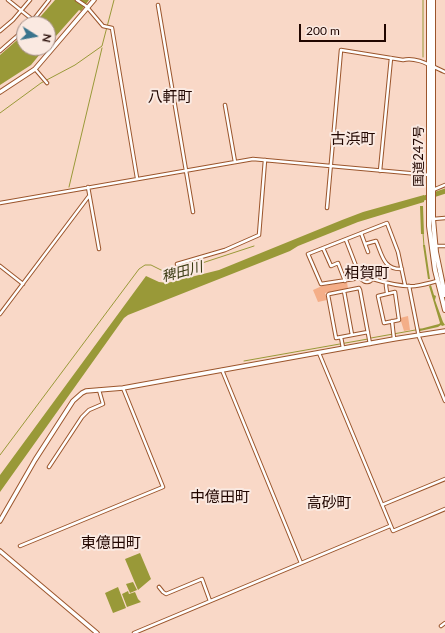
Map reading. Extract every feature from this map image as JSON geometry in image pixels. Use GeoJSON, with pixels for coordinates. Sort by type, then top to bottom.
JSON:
{"type":"FeatureCollection","features":[{"type":"Feature","properties":{"kind":"highway","name":"国道247号"},"geometry":{"type":"LineString","coordinates":[[429,0],[431,66]]}},
{"type":"Feature","properties":{"kind":"highway","name":"国道247号"},"geometry":{"type":"LineString","coordinates":[[433,0],[431,66],[432,191],[429,226],[435,282],[445,310]]}},
{"type":"Feature","properties":{"kind":"highway","name":"国道247号"},"geometry":{"type":"LineString","coordinates":[[431,201],[435,246],[445,295]]}},
{"type":"Feature","properties":{"kind":"street"},"geometry":{"type":"LineString","coordinates":[[8,0],[27,16]]}},
{"type":"Feature","properties":{"kind":"street"},"geometry":{"type":"LineString","coordinates":[[0,31],[14,20],[30,0]]}},
{"type":"Feature","properties":{"kind":"street"},"geometry":{"type":"LineString","coordinates":[[36,16],[49,0]]}},
{"type":"Feature","properties":{"kind":"street"},"geometry":{"type":"LineString","coordinates":[[77,0],[87,8],[103,26],[112,28],[137,178]]}},
{"type":"Feature","properties":{"kind":"street"},"geometry":{"type":"LineString","coordinates":[[0,92],[35,69],[94,0]]}},
{"type":"Feature","properties":{"kind":"street"},"geometry":{"type":"LineString","coordinates":[[158,5],[193,212]]}},
{"type":"Feature","properties":{"kind":"street"},"geometry":{"type":"LineString","coordinates":[[0,51],[16,37]]}},
{"type":"Feature","properties":{"kind":"street"},"geometry":{"type":"LineString","coordinates":[[327,208],[341,50],[425,62],[445,72]]}},
{"type":"Feature","properties":{"kind":"street"},"geometry":{"type":"LineString","coordinates":[[380,171],[391,58]]}},
{"type":"Feature","properties":{"kind":"street"},"geometry":{"type":"LineString","coordinates":[[35,69],[47,83]]}},
{"type":"Feature","properties":{"kind":"street"},"geometry":{"type":"LineString","coordinates":[[225,105],[235,162]]}},
{"type":"Feature","properties":{"kind":"street"},"geometry":{"type":"LineString","coordinates":[[0,202],[253,159],[431,175]]}},
{"type":"Feature","properties":{"kind":"street"},"geometry":{"type":"LineString","coordinates":[[177,264],[225,250],[259,235],[265,160]]}},
{"type":"Feature","properties":{"kind":"street"},"geometry":{"type":"LineString","coordinates":[[432,191],[445,185]]}},
{"type":"Feature","properties":{"kind":"street"},"geometry":{"type":"LineString","coordinates":[[88,187],[99,249]]}},
{"type":"Feature","properties":{"kind":"street"},"geometry":{"type":"LineString","coordinates":[[0,314],[90,196]]}},
{"type":"Feature","properties":{"kind":"street"},"geometry":{"type":"LineString","coordinates":[[433,218],[445,218]]}},
{"type":"Feature","properties":{"kind":"street"},"geometry":{"type":"LineString","coordinates":[[360,278],[321,284],[308,254],[386,223],[398,252],[405,285]]}},
{"type":"Feature","properties":{"kind":"street"},"geometry":{"type":"LineString","coordinates":[[361,233],[368,252]]}},
{"type":"Feature","properties":{"kind":"street"},"geometry":{"type":"LineString","coordinates":[[346,240],[356,266],[362,270]]}},
{"type":"Feature","properties":{"kind":"street"},"geometry":{"type":"LineString","coordinates":[[365,244],[376,240],[386,264],[392,269],[402,269]]}},
{"type":"Feature","properties":{"kind":"street"},"geometry":{"type":"LineString","coordinates":[[435,246],[445,246]]}},
{"type":"Feature","properties":{"kind":"street"},"geometry":{"type":"LineString","coordinates":[[323,248],[331,266],[338,263],[345,281]]}},
{"type":"Feature","properties":{"kind":"street"},"geometry":{"type":"LineString","coordinates":[[0,266],[23,284]]}},
{"type":"Feature","properties":{"kind":"street"},"geometry":{"type":"LineString","coordinates":[[362,270],[367,268],[372,270],[374,274],[373,279]]}},
{"type":"Feature","properties":{"kind":"street"},"geometry":{"type":"LineString","coordinates":[[362,270],[360,273],[362,282],[367,283],[373,279]]}},
{"type":"Feature","properties":{"kind":"street"},"geometry":{"type":"LineString","coordinates":[[373,279],[386,283],[410,286],[435,282]]}},
{"type":"Feature","properties":{"kind":"street"},"geometry":{"type":"LineString","coordinates":[[386,283],[387,294]]}},
{"type":"Feature","properties":{"kind":"street"},"geometry":{"type":"LineString","coordinates":[[410,286],[418,334],[445,401]]}},
{"type":"Feature","properties":{"kind":"street"},"geometry":{"type":"LineString","coordinates":[[368,332],[335,337],[328,295],[359,288],[360,290],[368,332],[369,340]]}},
{"type":"Feature","properties":{"kind":"street"},"geometry":{"type":"LineString","coordinates":[[344,291],[352,335]]}},
{"type":"Feature","properties":{"kind":"street"},"geometry":{"type":"LineString","coordinates":[[394,292],[399,320],[392,321],[384,323],[378,296],[394,292]]}},
{"type":"Feature","properties":{"kind":"street"},"geometry":{"type":"LineString","coordinates":[[392,321],[394,336]]}},
{"type":"Feature","properties":{"kind":"street"},"geometry":{"type":"LineString","coordinates":[[0,521],[35,460],[73,399],[86,391],[123,388],[319,353],[343,345],[369,340],[394,336],[444,332]]}},
{"type":"Feature","properties":{"kind":"street"},"geometry":{"type":"LineString","coordinates":[[341,337],[343,345]]}},
{"type":"Feature","properties":{"kind":"street"},"geometry":{"type":"LineString","coordinates":[[319,353],[392,530],[445,509]]}},
{"type":"Feature","properties":{"kind":"street"},"geometry":{"type":"LineString","coordinates":[[222,370],[301,563]]}},
{"type":"Feature","properties":{"kind":"street"},"geometry":{"type":"LineString","coordinates":[[20,546],[163,487],[123,388]]}},
{"type":"Feature","properties":{"kind":"street"},"geometry":{"type":"LineString","coordinates":[[49,467],[82,417],[89,410],[103,404],[99,389]]}},
{"type":"Feature","properties":{"kind":"street"},"geometry":{"type":"LineString","coordinates":[[382,505],[445,479]]}},
{"type":"Feature","properties":{"kind":"street"},"geometry":{"type":"LineString","coordinates":[[134,633],[390,526]]}},
{"type":"Feature","properties":{"kind":"street"},"geometry":{"type":"LineString","coordinates":[[0,551],[97,633]]}},
{"type":"Feature","properties":{"kind":"street"},"geometry":{"type":"LineString","coordinates":[[159,587],[166,594],[202,579],[210,601]]}},
{"type":"Feature","properties":{"kind":"street"},"geometry":{"type":"LineString","coordinates":[[441,626],[445,623]]}},
{"type":"Feature","properties":{"kind":"shaded area"},"geometry":{"type":"Polygon","coordinates":[[[55,0],[89,0],[81,11],[79,10],[56,36],[56,16],[41,16],[55,0]]]}},
{"type":"Feature","properties":{"kind":"shaded area"},"geometry":{"type":"Polygon","coordinates":[[[16,41],[16,56],[38,56],[31,65],[0,85],[0,55],[16,41]]]}},
{"type":"Feature","properties":{"kind":"shaded area"},"geometry":{"type":"Polygon","coordinates":[[[424,195],[424,202],[358,222],[298,246],[290,251],[128,315],[124,318],[0,492],[0,475],[146,276],[159,282],[167,283],[219,270],[363,212],[424,195]]]}},
{"type":"Feature","properties":{"kind":"shaded area"},"geometry":{"type":"Polygon","coordinates":[[[420,206],[423,206],[424,234],[421,234],[420,206]]]}},
{"type":"Feature","properties":{"kind":"shaded area"},"geometry":{"type":"Polygon","coordinates":[[[423,245],[425,245],[430,279],[428,279],[423,245]]]}},
{"type":"Feature","properties":{"kind":"shaded area"},"geometry":{"type":"Polygon","coordinates":[[[365,269],[369,269],[373,275],[369,281],[365,281],[361,277],[361,273],[365,269]]]}},
{"type":"Feature","properties":{"kind":"shaded area"},"geometry":{"type":"Polygon","coordinates":[[[347,282],[348,289],[325,293],[327,300],[318,302],[313,290],[322,286],[347,282]]]}},
{"type":"Feature","properties":{"kind":"shaded area"},"geometry":{"type":"Polygon","coordinates":[[[431,285],[445,325],[420,331],[420,329],[440,323],[429,286],[431,285]]]}},
{"type":"Feature","properties":{"kind":"shaded area"},"geometry":{"type":"Polygon","coordinates":[[[408,316],[410,330],[404,331],[400,318],[408,316]]]}},
{"type":"Feature","properties":{"kind":"shaded area"},"geometry":{"type":"Polygon","coordinates":[[[140,553],[151,579],[138,590],[125,559],[140,553]]]}},
{"type":"Feature","properties":{"kind":"shaded area"},"geometry":{"type":"Polygon","coordinates":[[[133,582],[137,590],[130,593],[126,584],[133,582]]]}},
{"type":"Feature","properties":{"kind":"shaded area"},"geometry":{"type":"Polygon","coordinates":[[[118,587],[126,608],[113,613],[105,593],[118,587]]]}},
{"type":"Feature","properties":{"kind":"shaded area"},"geometry":{"type":"Polygon","coordinates":[[[128,591],[129,594],[135,592],[141,602],[127,607],[122,594],[128,591]]]}},
{"type":"Feature","properties":{"kind":"waterway"},"geometry":{"type":"LineString","coordinates":[[0,113],[41,83],[75,65],[102,46],[114,0]]}},
{"type":"Feature","properties":{"kind":"waterway"},"geometry":{"type":"LineString","coordinates":[[423,0],[423,57]]}},
{"type":"Feature","properties":{"kind":"waterway"},"geometry":{"type":"LineString","coordinates":[[69,187],[102,48]]}},
{"type":"Feature","properties":{"kind":"waterway","name":"稗田川"},"geometry":{"type":"LineString","coordinates":[[418,200],[445,191]]}},
{"type":"Feature","properties":{"kind":"waterway"},"geometry":{"type":"LineString","coordinates":[[423,233],[424,246]]}},
{"type":"Feature","properties":{"kind":"waterway"},"geometry":{"type":"LineString","coordinates":[[0,455],[139,269],[145,265],[151,265],[165,272],[190,267],[254,246]]}},
{"type":"Feature","properties":{"kind":"waterway"},"geometry":{"type":"LineString","coordinates":[[371,338],[421,329]]}},
{"type":"Feature","properties":{"kind":"waterway"},"geometry":{"type":"LineString","coordinates":[[244,361],[368,339]]}},
{"type":"Feature","properties":{"kind":"district","name":"八軒町"},"geometry":{"type":"Point","coordinates":[170,97]}},
{"type":"Feature","properties":{"kind":"district","name":"古浜町"},"geometry":{"type":"Point","coordinates":[353,139]}},
{"type":"Feature","properties":{"kind":"district","name":"相賀町"},"geometry":{"type":"Point","coordinates":[367,273]}},
{"type":"Feature","properties":{"kind":"district","name":"中億田町"},"geometry":{"type":"Point","coordinates":[220,497]}},
{"type":"Feature","properties":{"kind":"district","name":"高砂町"},"geometry":{"type":"Point","coordinates":[329,503]}},
{"type":"Feature","properties":{"kind":"district","name":"東億田町"},"geometry":{"type":"Point","coordinates":[111,543]}}]}
